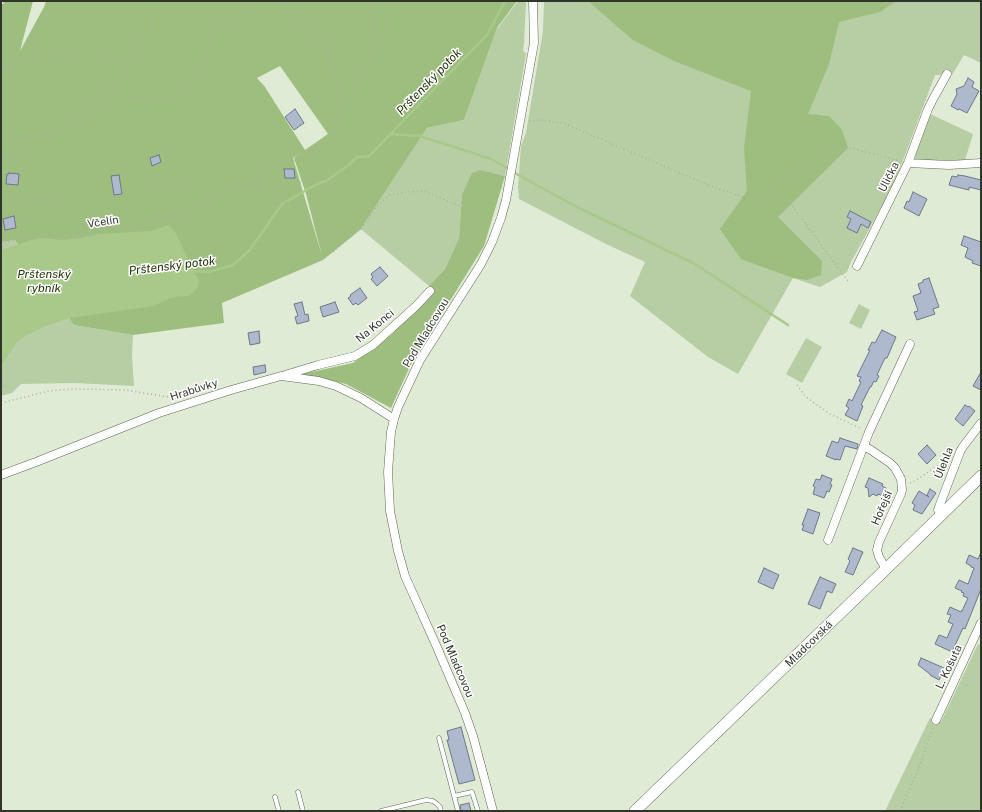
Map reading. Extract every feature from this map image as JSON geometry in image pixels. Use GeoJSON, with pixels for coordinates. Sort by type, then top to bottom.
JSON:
{"type":"FeatureCollection","features":[{"type":"Feature","properties":{"kind":"street","name":"Pod Mladcovou"},"geometry":{"type":"LineString","coordinates":[[493,811],[473,736],[465,713],[405,576],[390,511],[388,472],[394,419],[398,407],[420,360],[481,264],[492,242],[501,218],[510,180],[534,43],[533,1]]}},
{"type":"Feature","properties":{"kind":"street"},"geometry":{"type":"LineString","coordinates":[[908,164],[928,110],[947,74]]}},
{"type":"Feature","properties":{"kind":"street","name":"Ulička"},"geometry":{"type":"LineString","coordinates":[[857,266],[908,164],[950,165],[981,163]]}},
{"type":"Feature","properties":{"kind":"street","name":"Na Konci"},"geometry":{"type":"LineString","coordinates":[[281,376],[355,356],[373,345],[416,306],[430,291]]}},
{"type":"Feature","properties":{"kind":"street"},"geometry":{"type":"LineString","coordinates":[[828,540],[873,424],[910,344]]}},
{"type":"Feature","properties":{"kind":"street","name":"Hrabůvky"},"geometry":{"type":"LineString","coordinates":[[1,475],[159,413],[281,376],[319,381],[336,386],[361,398],[394,419]]}},
{"type":"Feature","properties":{"kind":"street","name":"Úlehla"},"geometry":{"type":"LineString","coordinates":[[940,516],[938,510],[962,448],[981,423]]}},
{"type":"Feature","properties":{"kind":"street","name":"Hořejší"},"geometry":{"type":"LineString","coordinates":[[864,446],[895,468],[901,479],[901,494],[879,542],[877,550],[886,569]]}},
{"type":"Feature","properties":{"kind":"street","name":"Mladcovská"},"geometry":{"type":"LineString","coordinates":[[635,811],[981,476]]}},
{"type":"Feature","properties":{"kind":"street","name":"L. Košuta"},"geometry":{"type":"LineString","coordinates":[[936,720],[981,623]]}},
{"type":"Feature","properties":{"kind":"lane"},"geometry":{"type":"LineString","coordinates":[[439,738],[458,811]]}},
{"type":"Feature","properties":{"kind":"lane"},"geometry":{"type":"LineString","coordinates":[[298,792],[303,811]]}},
{"type":"Feature","properties":{"kind":"lane"},"geometry":{"type":"LineString","coordinates":[[454,796],[472,792],[478,811]]}},
{"type":"Feature","properties":{"kind":"lane"},"geometry":{"type":"LineString","coordinates":[[275,798],[278,811]]}},
{"type":"Feature","properties":{"kind":"lane"},"geometry":{"type":"LineString","coordinates":[[381,811],[426,800],[433,801],[440,807],[441,811]]}},
{"type":"Feature","properties":{"kind":"path"},"geometry":{"type":"LineString","coordinates":[[33,59],[41,26],[51,1]]}},
{"type":"Feature","properties":{"kind":"path"},"geometry":{"type":"LineString","coordinates":[[1,143],[12,138],[29,138],[68,128],[85,111],[112,90],[125,72],[155,19],[156,1]]}},
{"type":"Feature","properties":{"kind":"path"},"geometry":{"type":"LineString","coordinates":[[112,90],[127,98],[170,99],[185,95],[195,80],[216,31],[225,22],[248,8],[253,1]]}},
{"type":"Feature","properties":{"kind":"path","name":"Včelín"},"geometry":{"type":"LineString","coordinates":[[1,244],[18,238],[78,234],[145,224],[204,202],[252,181],[283,163],[296,160],[323,144],[335,132],[342,117],[342,99],[338,82],[323,42],[283,1]]}},
{"type":"Feature","properties":{"kind":"path"},"geometry":{"type":"LineString","coordinates":[[372,62],[375,20],[373,1]]}},
{"type":"Feature","properties":{"kind":"path"},"geometry":{"type":"LineString","coordinates":[[342,99],[352,94],[361,77],[372,62],[392,12],[398,1]]}},
{"type":"Feature","properties":{"kind":"path"},"geometry":{"type":"LineString","coordinates":[[1,68],[24,60],[49,55],[99,56],[131,61]]}},
{"type":"Feature","properties":{"kind":"path"},"geometry":{"type":"LineString","coordinates":[[519,122],[541,120],[562,123],[706,184],[742,197],[756,196],[835,151],[851,148],[908,164]]}},
{"type":"Feature","properties":{"kind":"path"},"geometry":{"type":"LineString","coordinates":[[1,166],[25,150],[29,138]]}},
{"type":"Feature","properties":{"kind":"path"},"geometry":{"type":"LineString","coordinates":[[430,291],[443,277],[464,234],[466,217],[461,206],[468,184],[481,173],[510,180]]}},
{"type":"Feature","properties":{"kind":"path"},"geometry":{"type":"LineString","coordinates":[[256,183],[276,185],[295,184],[322,176],[334,196]]}},
{"type":"Feature","properties":{"kind":"path"},"geometry":{"type":"LineString","coordinates":[[150,181],[171,185],[187,193]]}},
{"type":"Feature","properties":{"kind":"path"},"geometry":{"type":"LineString","coordinates":[[252,181],[268,192],[285,200],[314,228],[324,240],[326,249],[332,253],[363,226],[376,207],[390,195],[424,191],[461,206]]}},
{"type":"Feature","properties":{"kind":"path"},"geometry":{"type":"LineString","coordinates":[[765,191],[777,194],[791,204],[848,281]]}},
{"type":"Feature","properties":{"kind":"path"},"geometry":{"type":"LineString","coordinates":[[1,204],[54,196]]}},
{"type":"Feature","properties":{"kind":"path"},"geometry":{"type":"LineString","coordinates":[[797,384],[806,397],[830,414],[864,430],[868,422],[873,424]]}},
{"type":"Feature","properties":{"kind":"path"},"geometry":{"type":"LineString","coordinates":[[1,389],[6,385]]}},
{"type":"Feature","properties":{"kind":"path"},"geometry":{"type":"LineString","coordinates":[[1,403],[49,390],[73,389],[125,390],[173,398],[190,404]]}},
{"type":"Feature","properties":{"kind":"path"},"geometry":{"type":"LineString","coordinates":[[907,480],[910,483],[915,481],[962,448]]}},
{"type":"Feature","properties":{"kind":"path"},"geometry":{"type":"LineString","coordinates":[[900,811],[920,765],[936,720]]}},
{"type":"Feature","properties":{"kind":"shaded area"},"geometry":{"type":"Polygon","coordinates":[[[4,1],[33,1],[20,51],[46,1],[517,1],[497,28],[464,120],[427,128],[360,230],[323,260],[222,303],[224,323],[133,335],[74,325],[15,240],[1,242],[1,4],[3,4],[4,1]],[[280,66],[257,78],[265,87],[305,150],[328,134],[280,66]],[[301,153],[293,158],[322,256],[306,194],[294,158],[301,153]]]}},
{"type":"Feature","properties":{"kind":"shaded area"},"geometry":{"type":"Polygon","coordinates":[[[518,1],[526,1],[523,50],[526,54],[505,176],[481,170],[462,195],[459,238],[445,269],[429,286],[362,230],[360,230],[427,128],[464,120],[497,28],[518,1]]]}},
{"type":"Feature","properties":{"kind":"shaded area"},"geometry":{"type":"Polygon","coordinates":[[[544,1],[981,1],[981,63],[964,55],[952,75],[945,71],[940,75],[935,75],[896,179],[847,272],[820,287],[793,278],[738,374],[708,357],[630,296],[645,262],[606,244],[519,199],[518,187],[521,146],[526,133],[543,31],[544,1]]]}},
{"type":"Feature","properties":{"kind":"shaded area"},"geometry":{"type":"Polygon","coordinates":[[[588,1],[896,1],[880,12],[839,22],[829,64],[808,114],[829,116],[842,130],[848,148],[778,217],[822,261],[821,275],[807,280],[793,278],[741,259],[720,229],[747,191],[744,148],[751,91],[674,61],[633,40],[588,1]]]}},
{"type":"Feature","properties":{"kind":"shaded area"},"geometry":{"type":"Polygon","coordinates":[[[930,114],[973,134],[965,160],[915,160],[916,153],[930,114]]]}},
{"type":"Feature","properties":{"kind":"shaded area"},"geometry":{"type":"Polygon","coordinates":[[[481,170],[505,176],[484,246],[412,362],[391,408],[346,384],[302,374],[353,363],[391,335],[431,293],[429,286],[445,269],[459,238],[462,195],[472,173],[481,170]]]}},
{"type":"Feature","properties":{"kind":"shaded area"},"geometry":{"type":"Polygon","coordinates":[[[15,240],[74,325],[133,335],[132,355],[134,386],[75,383],[21,384],[12,393],[1,396],[1,242],[15,240]]]}},
{"type":"Feature","properties":{"kind":"shaded area"},"geometry":{"type":"Polygon","coordinates":[[[859,304],[870,310],[861,329],[849,323],[859,304]]]}},
{"type":"Feature","properties":{"kind":"shaded area"},"geometry":{"type":"Polygon","coordinates":[[[806,338],[822,347],[802,383],[786,374],[806,338]]]}},
{"type":"Feature","properties":{"kind":"shaded area"},"geometry":{"type":"Polygon","coordinates":[[[978,644],[981,645],[981,811],[885,811],[930,718],[941,722],[978,644]]]}},
{"type":"Feature","properties":{"kind":"water","name":"Prštenský rybník"},"geometry":{"type":"Polygon","coordinates":[[[169,225],[177,235],[193,271],[199,280],[198,287],[189,296],[173,297],[153,306],[69,318],[43,327],[23,337],[17,342],[1,366],[1,250],[35,239],[42,238],[62,240],[99,234],[151,231],[169,225]]]}},
{"type":"Feature","properties":{"kind":"building"},"geometry":{"type":"Polygon","coordinates":[[[968,78],[974,82],[972,87],[979,91],[967,113],[951,106],[957,94],[956,89],[964,86],[968,78]]]}},
{"type":"Feature","properties":{"kind":"building"},"geometry":{"type":"Polygon","coordinates":[[[295,109],[304,123],[294,130],[285,117],[295,109]]]}},
{"type":"Feature","properties":{"kind":"building"},"geometry":{"type":"Polygon","coordinates":[[[159,155],[161,162],[152,166],[150,158],[159,155]]]}},
{"type":"Feature","properties":{"kind":"building"},"geometry":{"type":"Polygon","coordinates":[[[284,169],[294,169],[295,178],[285,178],[284,169]]]}},
{"type":"Feature","properties":{"kind":"building"},"geometry":{"type":"Polygon","coordinates":[[[7,174],[19,174],[18,185],[6,184],[7,174]]]}},
{"type":"Feature","properties":{"kind":"building"},"geometry":{"type":"Polygon","coordinates":[[[119,175],[122,194],[114,195],[111,176],[119,175]]]}},
{"type":"Feature","properties":{"kind":"building"},"geometry":{"type":"Polygon","coordinates":[[[958,175],[981,180],[981,190],[969,187],[969,190],[949,185],[952,176],[957,177],[958,175]]]}},
{"type":"Feature","properties":{"kind":"building"},"geometry":{"type":"Polygon","coordinates":[[[913,192],[927,199],[919,216],[904,208],[907,201],[909,202],[913,192]]]}},
{"type":"Feature","properties":{"kind":"building"},"geometry":{"type":"Polygon","coordinates":[[[850,211],[871,222],[868,228],[861,224],[857,233],[847,228],[851,219],[847,217],[850,211]]]}},
{"type":"Feature","properties":{"kind":"building"},"geometry":{"type":"Polygon","coordinates":[[[14,216],[16,228],[5,230],[3,219],[14,216]]]}},
{"type":"Feature","properties":{"kind":"building"},"geometry":{"type":"Polygon","coordinates":[[[964,236],[981,242],[981,266],[972,263],[973,261],[965,257],[968,248],[961,245],[964,236]]]}},
{"type":"Feature","properties":{"kind":"building"},"geometry":{"type":"Polygon","coordinates":[[[380,267],[388,276],[377,286],[371,279],[373,277],[371,274],[380,267]]]}},
{"type":"Feature","properties":{"kind":"building"},"geometry":{"type":"Polygon","coordinates":[[[929,278],[939,307],[933,309],[935,314],[917,320],[914,312],[918,311],[913,296],[921,293],[918,284],[929,278]]]}},
{"type":"Feature","properties":{"kind":"building"},"geometry":{"type":"Polygon","coordinates":[[[360,288],[367,298],[358,305],[356,303],[353,305],[348,298],[360,288]]]}},
{"type":"Feature","properties":{"kind":"building"},"geometry":{"type":"Polygon","coordinates":[[[302,302],[305,315],[308,314],[309,321],[297,324],[295,317],[298,316],[294,304],[302,302]]]}},
{"type":"Feature","properties":{"kind":"building"},"geometry":{"type":"Polygon","coordinates":[[[335,302],[339,312],[323,317],[320,307],[335,302]]]}},
{"type":"Feature","properties":{"kind":"building"},"geometry":{"type":"Polygon","coordinates":[[[882,330],[896,337],[887,358],[885,358],[877,375],[879,376],[876,382],[874,381],[870,387],[861,405],[863,406],[857,421],[845,415],[849,408],[846,406],[849,399],[852,401],[861,382],[859,381],[861,377],[857,376],[870,350],[868,350],[872,342],[875,343],[882,330]]]}},
{"type":"Feature","properties":{"kind":"building"},"geometry":{"type":"Polygon","coordinates":[[[259,331],[260,343],[250,345],[248,333],[259,331]]]}},
{"type":"Feature","properties":{"kind":"building"},"geometry":{"type":"Polygon","coordinates":[[[265,365],[266,372],[254,375],[253,367],[265,365]]]}},
{"type":"Feature","properties":{"kind":"building"},"geometry":{"type":"Polygon","coordinates":[[[981,372],[981,390],[973,386],[981,372]]]}},
{"type":"Feature","properties":{"kind":"building"},"geometry":{"type":"Polygon","coordinates":[[[965,405],[968,407],[969,406],[975,411],[963,426],[955,419],[965,405]]]}},
{"type":"Feature","properties":{"kind":"building"},"geometry":{"type":"Polygon","coordinates":[[[840,438],[858,444],[857,449],[845,446],[840,460],[826,456],[832,441],[838,443],[840,438]]]}},
{"type":"Feature","properties":{"kind":"building"},"geometry":{"type":"Polygon","coordinates":[[[927,445],[936,455],[927,464],[918,454],[927,445]]]}},
{"type":"Feature","properties":{"kind":"building"},"geometry":{"type":"Polygon","coordinates":[[[822,475],[832,479],[830,484],[832,485],[824,498],[813,494],[815,487],[813,486],[816,479],[820,480],[822,475]]]}},
{"type":"Feature","properties":{"kind":"building"},"geometry":{"type":"Polygon","coordinates":[[[869,478],[883,484],[882,486],[886,488],[883,496],[873,494],[869,497],[868,488],[865,487],[869,478]]]}},
{"type":"Feature","properties":{"kind":"building"},"geometry":{"type":"Polygon","coordinates":[[[930,489],[936,493],[922,514],[913,510],[915,505],[912,503],[919,491],[929,497],[927,495],[930,489]]]}},
{"type":"Feature","properties":{"kind":"building"},"geometry":{"type":"Polygon","coordinates":[[[808,509],[820,513],[813,534],[802,530],[804,525],[802,525],[808,509]]]}},
{"type":"Feature","properties":{"kind":"building"},"geometry":{"type":"Polygon","coordinates":[[[853,548],[863,552],[853,575],[845,572],[850,561],[848,559],[853,548]]]}},
{"type":"Feature","properties":{"kind":"building"},"geometry":{"type":"Polygon","coordinates":[[[981,552],[981,589],[965,629],[963,628],[952,652],[935,644],[939,635],[947,638],[953,624],[948,622],[951,615],[947,614],[950,607],[961,612],[968,598],[963,596],[964,593],[961,592],[962,591],[955,588],[959,580],[968,584],[974,568],[966,563],[969,555],[978,559],[981,552]]]}},
{"type":"Feature","properties":{"kind":"building"},"geometry":{"type":"Polygon","coordinates":[[[764,568],[779,575],[773,589],[758,582],[764,568]]]}},
{"type":"Feature","properties":{"kind":"building"},"geometry":{"type":"Polygon","coordinates":[[[820,577],[836,584],[832,593],[827,591],[820,609],[808,604],[820,577]]]}},
{"type":"Feature","properties":{"kind":"building"},"geometry":{"type":"Polygon","coordinates":[[[921,658],[944,668],[939,680],[918,665],[921,658]]]}},
{"type":"Feature","properties":{"kind":"building"},"geometry":{"type":"Polygon","coordinates":[[[461,727],[475,780],[459,784],[447,740],[449,740],[447,731],[461,727]]]}},
{"type":"Feature","properties":{"kind":"building"},"geometry":{"type":"Polygon","coordinates":[[[469,803],[471,811],[461,811],[460,805],[469,803]]]}},
{"type":"Feature","properties":{"kind":"waterway","name":"Prštenský potok"},"geometry":{"type":"LineString","coordinates":[[190,271],[209,272],[233,265],[249,251],[282,204],[317,184],[326,181],[350,164],[357,157],[369,156],[487,35],[505,1]]}},
{"type":"Feature","properties":{"kind":"waterway"},"geometry":{"type":"LineString","coordinates":[[390,134],[420,136],[491,159],[509,169]]}},
{"type":"Feature","properties":{"kind":"waterway"},"geometry":{"type":"LineString","coordinates":[[513,172],[575,206],[695,264],[788,325]]}}]}
